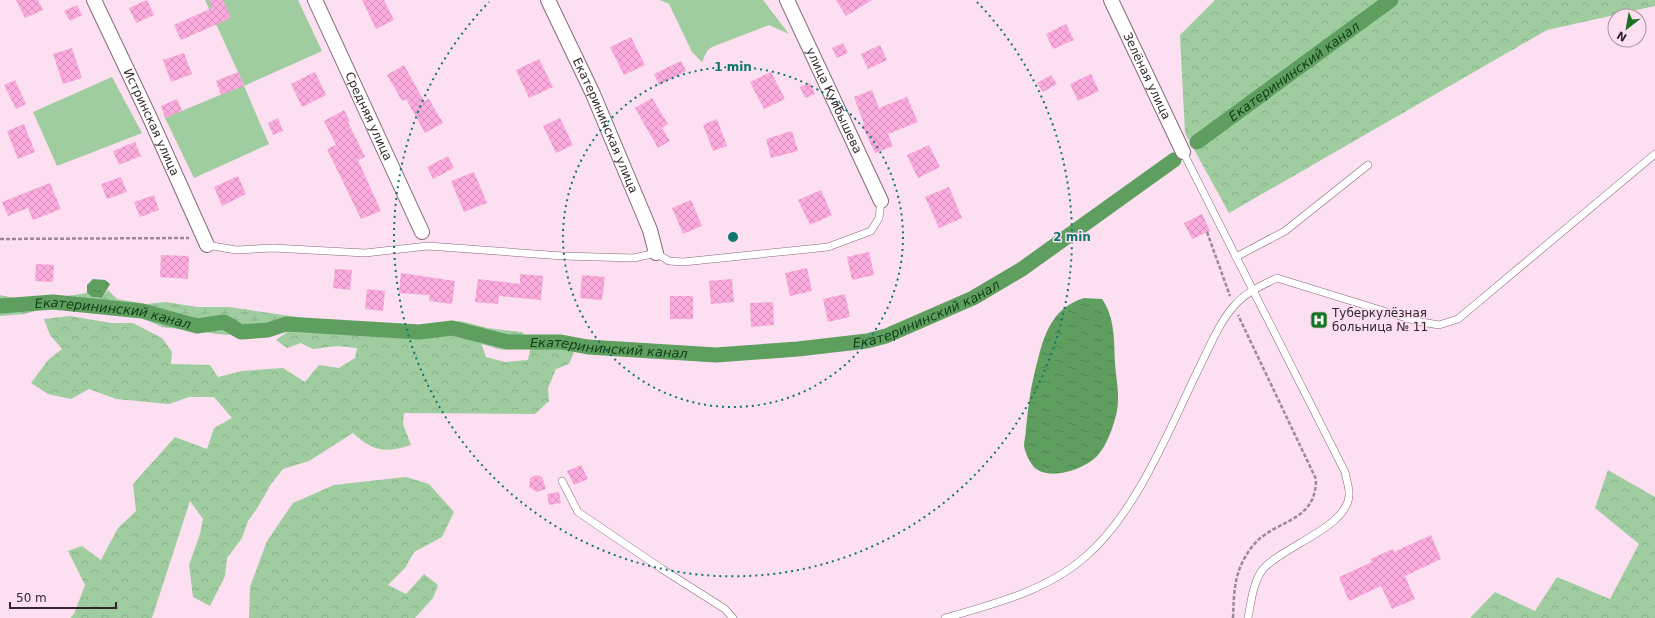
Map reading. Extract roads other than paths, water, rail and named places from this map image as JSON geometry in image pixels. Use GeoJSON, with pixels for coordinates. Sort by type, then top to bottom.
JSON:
{"type":"FeatureCollection","features":[{"type":"Feature","properties":{"kind":"street","name":"Истринская улица"},"geometry":{"type":"LineString","coordinates":[[94,0],[150,118],[207,245]]}},
{"type":"Feature","properties":{"kind":"street","name":"Средняя улица"},"geometry":{"type":"LineString","coordinates":[[315,0],[422,232]]}},
{"type":"Feature","properties":{"kind":"street","name":"Екатерининская улица"},"geometry":{"type":"LineString","coordinates":[[548,0],[596,101],[650,230],[656,253]]}},
{"type":"Feature","properties":{"kind":"street","name":"улица Куйбышева"},"geometry":{"type":"LineString","coordinates":[[787,0],[880,201]]}},
{"type":"Feature","properties":{"kind":"street","name":"Зелёная улица"},"geometry":{"type":"LineString","coordinates":[[1111,0],[1183,152]]}},
{"type":"Feature","properties":{"kind":"lane"},"geometry":{"type":"LineString","coordinates":[[1183,152],[1251,290],[1345,472],[1350,494],[1344,513],[1302,543],[1275,557],[1262,570],[1254,589],[1248,618]]}},
{"type":"Feature","properties":{"kind":"lane"},"geometry":{"type":"LineString","coordinates":[[945,618],[1029,592],[1063,574],[1085,557],[1102,541],[1118,522],[1142,484],[1217,333],[1234,306],[1251,290],[1277,278],[1416,321],[1439,325],[1458,319],[1655,154]]}},
{"type":"Feature","properties":{"kind":"lane"},"geometry":{"type":"LineString","coordinates":[[1236,257],[1285,231],[1368,165]]}},
{"type":"Feature","properties":{"kind":"lane"},"geometry":{"type":"LineString","coordinates":[[207,245],[236,250],[273,248],[365,253],[428,246],[563,256],[626,258],[634,258],[656,253],[669,261],[683,262],[828,247],[872,232],[879,218],[880,201]]}},
{"type":"Feature","properties":{"kind":"lane"},"geometry":{"type":"LineString","coordinates":[[562,481],[578,512],[662,569],[725,609],[733,618]]}},
{"type":"Feature","properties":{"kind":"water"},"geometry":{"type":"Polygon","coordinates":[[[93,279],[105,280],[110,284],[102,298],[92,297],[87,293],[87,285],[93,279]]]}},
{"type":"Feature","properties":{"kind":"water"},"geometry":{"type":"Polygon","coordinates":[[[1084,298],[1102,299],[1112,321],[1118,393],[1117,411],[1107,440],[1101,451],[1092,461],[1074,470],[1054,474],[1045,473],[1037,469],[1031,463],[1024,446],[1033,378],[1041,348],[1049,327],[1055,317],[1072,303],[1084,298]]]}},
{"type":"Feature","properties":{"kind":"waterway","name":"Екатерининский канал"},"geometry":{"type":"LineString","coordinates":[[1197,142],[1391,0]]}},
{"type":"Feature","properties":{"kind":"waterway","name":"Екатерининский канал"},"geometry":{"type":"LineString","coordinates":[[0,306],[53,302],[142,311],[197,326],[224,322],[241,332],[268,330],[286,324],[419,332],[452,328],[508,342],[561,342],[588,347],[716,355],[798,349],[867,341],[886,336],[973,298],[1022,269],[1174,160]]}},
{"type":"Feature","properties":{"kind":"place","name":"Туберкулёзная больница № 11"},"geometry":{"type":"Point","coordinates":[1319,320]}}]}
